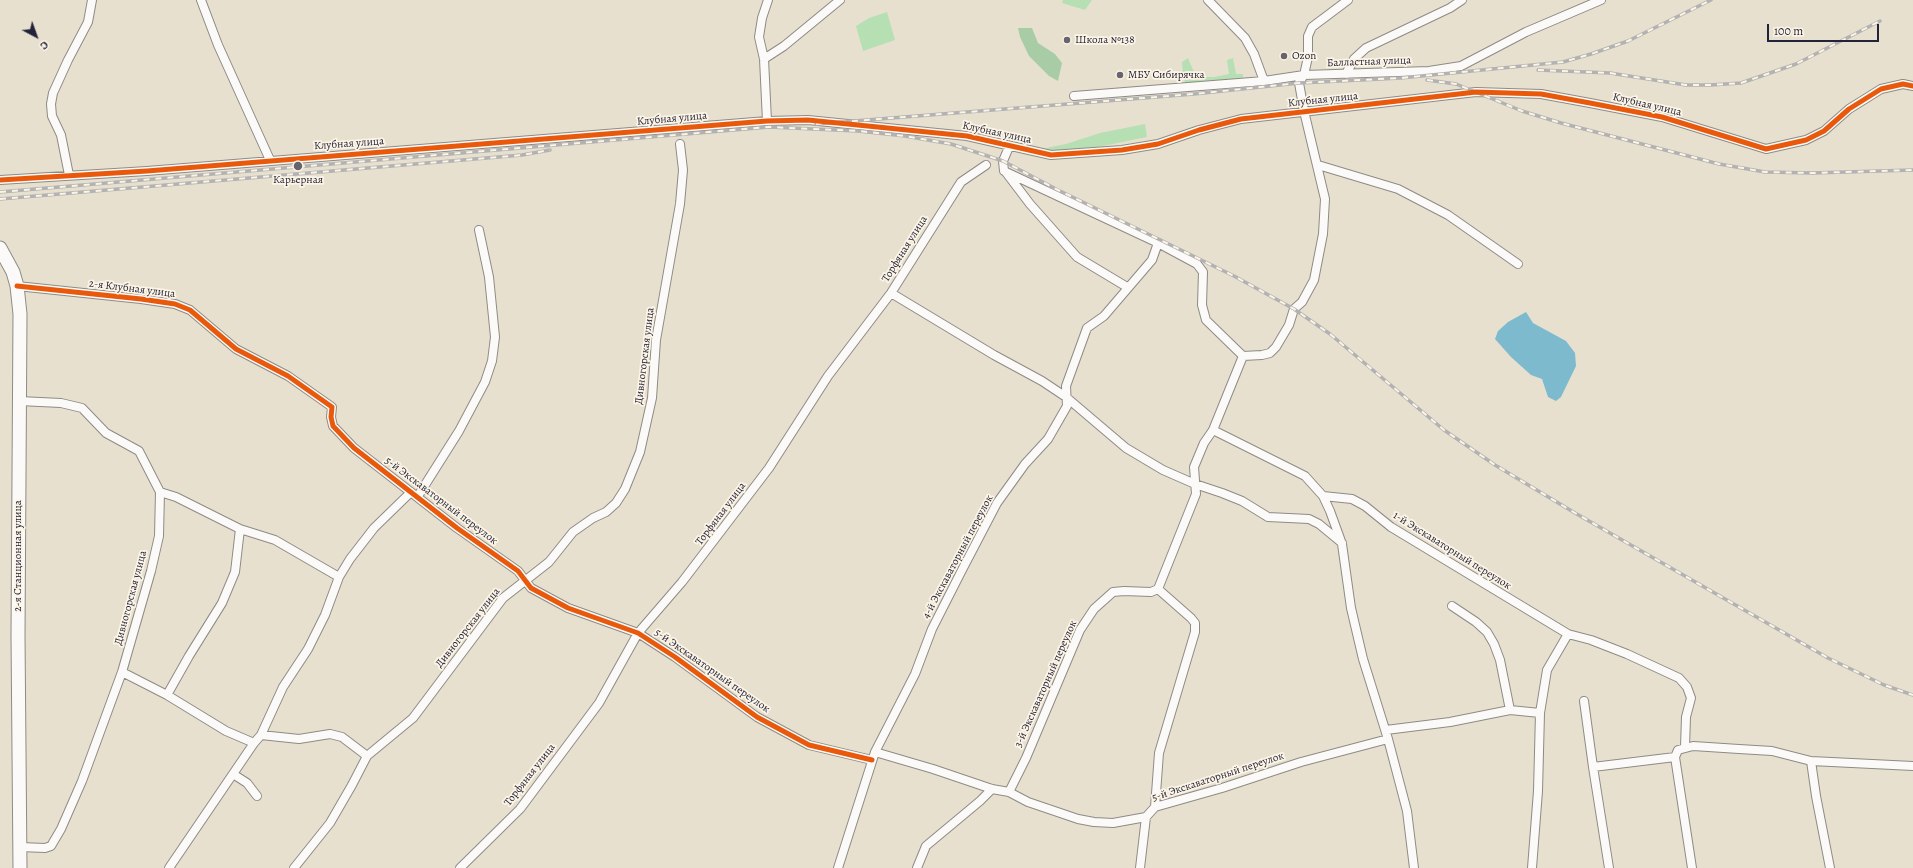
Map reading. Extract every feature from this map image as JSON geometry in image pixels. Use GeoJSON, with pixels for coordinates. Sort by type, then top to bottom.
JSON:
{"type":"FeatureCollection","features":[{"type":"Feature","properties":{"kind":"main road","name":"2-я Станционная улица"},"geometry":{"type":"LineString","coordinates":[[0,248],[13,272],[17,286],[20,314],[18,635],[20,868]]}},
{"type":"Feature","properties":{"kind":"street"},"geometry":{"type":"LineString","coordinates":[[69,175],[61,135],[52,116],[51,104],[53,93],[88,22],[92,0]]}},
{"type":"Feature","properties":{"kind":"street"},"geometry":{"type":"LineString","coordinates":[[201,0],[218,45],[270,160]]}},
{"type":"Feature","properties":{"kind":"street"},"geometry":{"type":"LineString","coordinates":[[767,121],[764,59],[759,37],[762,18],[768,0]]}},
{"type":"Feature","properties":{"kind":"street"},"geometry":{"type":"LineString","coordinates":[[764,59],[784,46],[840,0]]}},
{"type":"Feature","properties":{"kind":"street"},"geometry":{"type":"LineString","coordinates":[[1208,0],[1245,38],[1254,54],[1264,81]]}},
{"type":"Feature","properties":{"kind":"street"},"geometry":{"type":"LineString","coordinates":[[1243,356],[1270,353],[1276,347],[1289,325],[1294,309],[1302,302],[1314,280],[1323,234],[1325,199],[1304,111],[1299,83],[1304,75],[1308,57],[1308,36],[1312,27],[1348,0]]}},
{"type":"Feature","properties":{"kind":"street"},"geometry":{"type":"LineString","coordinates":[[1346,74],[1354,59],[1366,48],[1450,8],[1462,0]]}},
{"type":"Feature","properties":{"kind":"street","name":"Балластная улица"},"geometry":{"type":"LineString","coordinates":[[1074,96],[1264,81],[1304,75],[1429,71],[1461,66],[1526,32],[1602,0]]}},
{"type":"Feature","properties":{"kind":"street","name":"Клубная улица"},"geometry":{"type":"LineString","coordinates":[[0,180],[147,171],[767,121],[808,120],[967,136],[1009,147],[1051,155],[1122,150],[1158,144],[1199,130],[1241,119],[1476,92],[1541,94],[1662,117],[1766,149],[1806,140],[1824,131],[1849,109],[1881,90],[1903,84],[1913,86]]}},
{"type":"Feature","properties":{"kind":"street","name":"Дивногорская улица"},"geometry":{"type":"LineString","coordinates":[[294,868],[330,823],[367,756],[413,718],[503,598],[549,562],[573,532],[593,518],[606,512],[616,503],[625,489],[640,452],[652,398],[656,340],[680,204],[683,170],[680,144]]}},
{"type":"Feature","properties":{"kind":"street"},"geometry":{"type":"LineString","coordinates":[[1009,147],[1003,161],[1004,171],[1030,204],[1077,257],[1128,287]]}},
{"type":"Feature","properties":{"kind":"street","name":"Торфяная улица"},"geometry":{"type":"LineString","coordinates":[[460,868],[520,809],[599,703],[638,633],[682,582],[730,522],[769,468],[828,376],[891,292],[961,182],[986,165]]}},
{"type":"Feature","properties":{"kind":"street"},"geometry":{"type":"LineString","coordinates":[[1318,165],[1398,189],[1448,215],[1518,264]]}},
{"type":"Feature","properties":{"kind":"street"},"geometry":{"type":"LineString","coordinates":[[1004,171],[1158,243],[1197,264],[1203,272],[1202,306],[1206,320],[1243,356]]}},
{"type":"Feature","properties":{"kind":"street"},"geometry":{"type":"LineString","coordinates":[[169,868],[254,743],[261,735],[282,687],[315,635],[325,615],[339,577],[350,559],[374,528],[414,494],[459,431],[485,382],[492,361],[495,337],[489,277],[479,230]]}},
{"type":"Feature","properties":{"kind":"street","name":"4-й Экскаваторный переулок"},"geometry":{"type":"LineString","coordinates":[[838,868],[873,756],[915,674],[932,629],[997,503],[1025,464],[1048,439],[1067,406],[1066,386],[1087,328],[1104,316],[1152,260],[1158,243]]}},
{"type":"Feature","properties":{"kind":"street","name":"2-я Клубная улица"},"geometry":{"type":"LineString","coordinates":[[17,286],[175,304],[190,310],[236,349],[288,376],[332,407]]}},
{"type":"Feature","properties":{"kind":"street"},"geometry":{"type":"LineString","coordinates":[[891,292],[1042,381],[1066,397],[1126,448],[1163,470],[1195,484],[1229,495],[1268,517],[1309,519],[1319,524],[1342,544]]}},
{"type":"Feature","properties":{"kind":"street"},"geometry":{"type":"LineString","coordinates":[[1155,807],[1159,753],[1195,632],[1195,623],[1191,618],[1158,589],[1196,494],[1194,467],[1204,443],[1213,430],[1243,356]]}},
{"type":"Feature","properties":{"kind":"street","name":"Дивногорская улица"},"geometry":{"type":"LineString","coordinates":[[19,401],[61,403],[82,408],[106,433],[139,451],[160,492],[159,536],[152,571],[122,672],[82,781],[55,842],[51,846],[44,848],[20,847]]}},
{"type":"Feature","properties":{"kind":"street","name":"5-й Экскаваторный переулок"},"geometry":{"type":"LineString","coordinates":[[332,407],[331,417],[333,426],[354,448],[457,528],[518,571],[531,588],[568,608],[638,633],[675,657],[757,717],[809,745],[873,756],[933,769],[992,789],[1009,792],[1028,802],[1078,819],[1094,822],[1113,822],[1146,817],[1155,807],[1222,788],[1301,762],[1388,739]]}},
{"type":"Feature","properties":{"kind":"street"},"geometry":{"type":"LineString","coordinates":[[1213,430],[1305,476],[1322,496],[1342,544],[1351,608],[1363,659],[1386,730],[1407,811],[1414,868]]}},
{"type":"Feature","properties":{"kind":"street"},"geometry":{"type":"LineString","coordinates":[[160,492],[176,497],[240,530],[275,540],[339,577]]}},
{"type":"Feature","properties":{"kind":"street","name":"1-й Экскаваторный переулок"},"geometry":{"type":"LineString","coordinates":[[1322,496],[1352,499],[1365,506],[1391,527],[1568,634],[1591,640],[1628,654],[1679,678],[1687,687],[1691,698],[1686,717],[1685,747]]}},
{"type":"Feature","properties":{"kind":"street"},"geometry":{"type":"LineString","coordinates":[[168,696],[189,656],[222,603],[235,572],[240,530]]}},
{"type":"Feature","properties":{"kind":"street","name":"3-й Экскаваторный переулок"},"geometry":{"type":"LineString","coordinates":[[1009,792],[1026,758],[1080,630],[1094,609],[1113,592],[1151,592],[1158,589]]}},
{"type":"Feature","properties":{"kind":"street"},"geometry":{"type":"LineString","coordinates":[[1452,606],[1476,622],[1487,632],[1494,644],[1500,660],[1510,710]]}},
{"type":"Feature","properties":{"kind":"street"},"geometry":{"type":"LineString","coordinates":[[1532,868],[1538,791],[1540,713],[1547,670],[1568,634]]}},
{"type":"Feature","properties":{"kind":"street"},"geometry":{"type":"LineString","coordinates":[[122,672],[168,696],[226,731],[254,743]]}},
{"type":"Feature","properties":{"kind":"street"},"geometry":{"type":"LineString","coordinates":[[1584,701],[1609,868]]}},
{"type":"Feature","properties":{"kind":"street"},"geometry":{"type":"LineString","coordinates":[[1386,730],[1450,722],[1510,710],[1540,713]]}},
{"type":"Feature","properties":{"kind":"street"},"geometry":{"type":"LineString","coordinates":[[261,735],[299,740],[330,734],[342,737],[367,756]]}},
{"type":"Feature","properties":{"kind":"street"},"geometry":{"type":"LineString","coordinates":[[1692,868],[1675,757],[1678,750],[1693,746],[1772,752],[1811,761],[1913,766]]}},
{"type":"Feature","properties":{"kind":"street"},"geometry":{"type":"LineString","coordinates":[[1593,767],[1675,757]]}},
{"type":"Feature","properties":{"kind":"street"},"geometry":{"type":"LineString","coordinates":[[1811,761],[1830,868]]}},
{"type":"Feature","properties":{"kind":"street"},"geometry":{"type":"LineString","coordinates":[[233,774],[247,783],[257,796]]}},
{"type":"Feature","properties":{"kind":"street"},"geometry":{"type":"LineString","coordinates":[[917,868],[926,846],[980,801],[992,789]]}},
{"type":"Feature","properties":{"kind":"street"},"geometry":{"type":"LineString","coordinates":[[1140,868],[1146,817]]}},
{"type":"Feature","properties":{"kind":"green space"},"geometry":{"type":"Polygon","coordinates":[[[1063,0],[1092,0],[1085,10],[1062,3],[1063,0]]]}},
{"type":"Feature","properties":{"kind":"green space"},"geometry":{"type":"Polygon","coordinates":[[[887,12],[895,40],[863,51],[856,26],[869,18],[887,12]]]}},
{"type":"Feature","properties":{"kind":"green space"},"geometry":{"type":"Polygon","coordinates":[[[1018,28],[1032,28],[1038,43],[1055,54],[1062,63],[1058,81],[1049,76],[1029,56],[1020,37],[1018,28]]]}},
{"type":"Feature","properties":{"kind":"green space"},"geometry":{"type":"Polygon","coordinates":[[[1188,58],[1196,77],[1214,77],[1229,74],[1227,60],[1233,58],[1236,74],[1243,74],[1243,79],[1186,86],[1182,62],[1188,58]]]}},
{"type":"Feature","properties":{"kind":"green space"},"geometry":{"type":"Polygon","coordinates":[[[1145,124],[1147,137],[1098,147],[1057,151],[1041,149],[1066,144],[1100,133],[1145,124]]]}},
{"type":"Feature","properties":{"kind":"water"},"geometry":{"type":"Polygon","coordinates":[[[1526,312],[1533,323],[1566,341],[1575,353],[1576,366],[1561,397],[1556,401],[1548,397],[1542,379],[1531,375],[1511,357],[1495,339],[1498,331],[1508,322],[1526,312]]]}},
{"type":"Feature","properties":{"kind":"railway"},"geometry":{"type":"LineString","coordinates":[[816,124],[1194,94],[1299,83],[1401,78],[1563,62],[1628,41],[1711,0]]}},
{"type":"Feature","properties":{"kind":"railway"},"geometry":{"type":"LineString","coordinates":[[1538,70],[1610,73],[1686,85],[1741,83],[1796,64],[1880,21]]}},
{"type":"Feature","properties":{"kind":"railway"},"geometry":{"type":"LineString","coordinates":[[1427,80],[1456,84],[1522,111],[1561,123],[1719,164],[1765,172],[1812,173],[1913,170]]}},
{"type":"Feature","properties":{"kind":"railway"},"geometry":{"type":"LineString","coordinates":[[0,192],[769,127],[858,131],[905,136],[951,144],[1003,161],[1056,189],[1234,276],[1294,309],[1330,334],[1444,430],[1495,465],[1575,513],[1828,658],[1884,685],[1913,695]]}},
{"type":"Feature","properties":{"kind":"railway"},"geometry":{"type":"LineString","coordinates":[[0,199],[522,155],[550,150]]}},
{"type":"Feature","properties":{"kind":"cycle path"},"geometry":{"type":"LineString","coordinates":[[0,180],[147,171],[767,121],[808,120],[967,136],[1051,155],[1122,150],[1158,144],[1199,130],[1241,119],[1476,92],[1541,94],[1662,117],[1766,149],[1806,140],[1824,131],[1849,109],[1881,89],[1903,84],[1913,86]]}},
{"type":"Feature","properties":{"kind":"cycle path"},"geometry":{"type":"LineString","coordinates":[[17,286],[141,299],[175,304],[190,310],[236,349],[288,376],[332,407],[331,417],[333,426],[354,448],[457,528],[518,571],[531,588],[568,608],[638,633],[675,657],[757,717],[809,745],[872,760]]}},
{"type":"Feature","properties":{"kind":"place","name":"Школа №138"},"geometry":{"type":"Point","coordinates":[1067,40]}},
{"type":"Feature","properties":{"kind":"place","name":"Ozon"},"geometry":{"type":"Point","coordinates":[1284,56]}},
{"type":"Feature","properties":{"kind":"place","name":"МБУ Сибирячка"},"geometry":{"type":"Point","coordinates":[1120,75]}},
{"type":"Feature","properties":{"kind":"place","name":"Карьерная"},"geometry":{"type":"Point","coordinates":[298,166]}}]}
